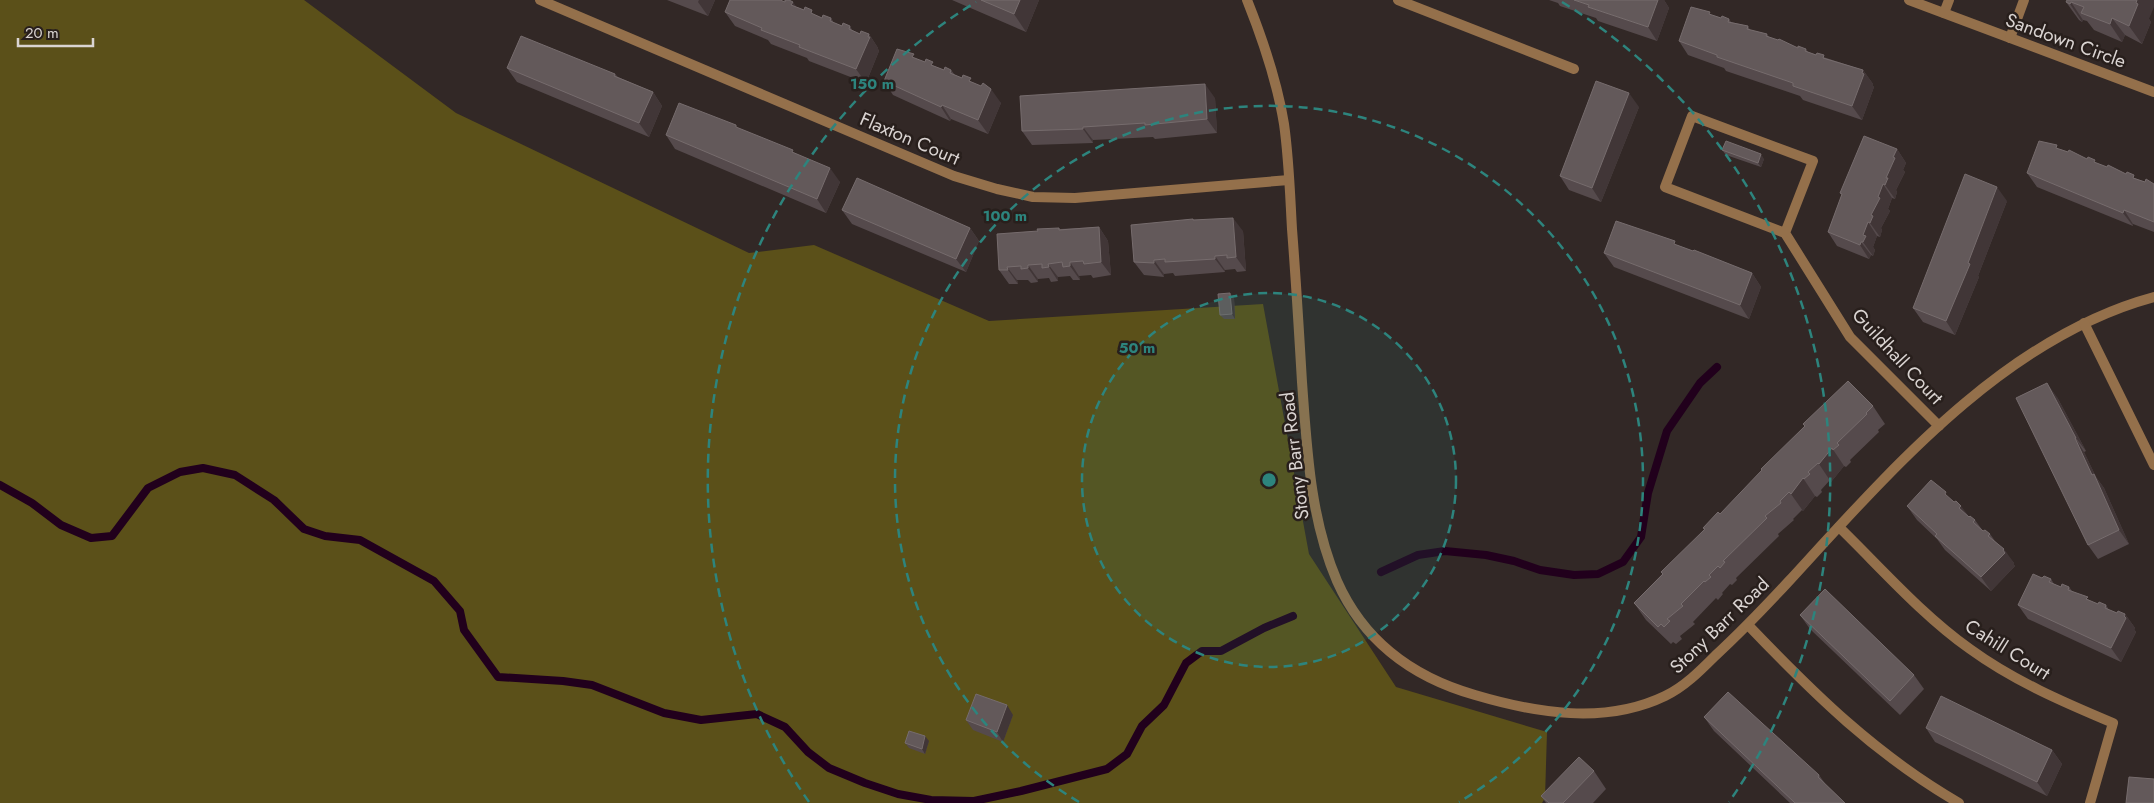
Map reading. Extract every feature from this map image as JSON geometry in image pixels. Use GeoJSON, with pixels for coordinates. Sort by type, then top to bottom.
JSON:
{"type":"FeatureCollection","features":[{"type":"Feature","properties":{"kind":"street","name":"Flaxton Court"},"geometry":{"type":"LineString","coordinates":[[540,0],[954,176],[996,189],[1033,196],[1075,198],[1289,180]]}},
{"type":"Feature","properties":{"kind":"street","name":"Stony Barr Road"},"geometry":{"type":"LineString","coordinates":[[1247,0],[1262,38],[1284,124],[1307,451],[1314,503],[1326,549],[1337,580],[1355,614],[1379,644],[1414,670],[1458,690],[1512,706],[1574,714],[1611,712],[1639,707],[1667,696],[1693,678],[1748,625],[1839,526],[1939,426],[2001,373],[2042,346],[2084,323],[2138,301],[2154,297]]}},
{"type":"Feature","properties":{"kind":"street"},"geometry":{"type":"LineString","coordinates":[[1398,0],[1574,69]]}},
{"type":"Feature","properties":{"kind":"street","name":"Sandown Circle"},"geometry":{"type":"LineString","coordinates":[[1909,0],[2154,92]]}},
{"type":"Feature","properties":{"kind":"street"},"geometry":{"type":"LineString","coordinates":[[1944,14],[1949,0]]}},
{"type":"Feature","properties":{"kind":"street"},"geometry":{"type":"LineString","coordinates":[[2010,38],[2024,0]]}},
{"type":"Feature","properties":{"kind":"street"},"geometry":{"type":"LineString","coordinates":[[1692,116],[1812,161],[1785,233],[1665,187],[1692,116]]}},
{"type":"Feature","properties":{"kind":"street","name":"Guildhall Court"},"geometry":{"type":"LineString","coordinates":[[1785,233],[1850,337],[1939,426]]}},
{"type":"Feature","properties":{"kind":"street"},"geometry":{"type":"LineString","coordinates":[[2084,323],[2154,465]]}},
{"type":"Feature","properties":{"kind":"street","name":"Cahill Court"},"geometry":{"type":"LineString","coordinates":[[1839,526],[1924,610],[1969,648],[2008,674],[2059,700],[2113,723],[2090,803]]}},
{"type":"Feature","properties":{"kind":"street"},"geometry":{"type":"LineString","coordinates":[[1748,625],[1811,691],[1872,744],[1959,803]]}},
{"type":"Feature","properties":{"kind":"shaded area"},"geometry":{"type":"Polygon","coordinates":[[[0,0],[304,0],[456,113],[749,253],[814,245],[989,321],[1263,304],[1309,554],[1396,687],[1547,732],[1545,798],[1542,803],[0,803],[0,0]]]}},
{"type":"Feature","properties":{"kind":"building"},"geometry":{"type":"Polygon","coordinates":[[[730,0],[780,0],[785,2],[785,0],[789,0],[793,2],[791,5],[804,10],[805,7],[812,10],[811,13],[822,18],[823,15],[831,18],[830,21],[842,26],[843,23],[850,26],[849,29],[860,34],[861,31],[869,34],[868,37],[870,37],[856,69],[799,47],[800,45],[761,30],[762,28],[725,12],[730,0]]]}},
{"type":"Feature","properties":{"kind":"building"},"geometry":{"type":"Polygon","coordinates":[[[981,0],[1020,0],[1014,14],[981,0]]]}},
{"type":"Feature","properties":{"kind":"building"},"geometry":{"type":"Polygon","coordinates":[[[1574,0],[1658,0],[1648,27],[1588,7],[1589,5],[1574,0]]]}},
{"type":"Feature","properties":{"kind":"building"},"geometry":{"type":"Polygon","coordinates":[[[2067,0],[2137,0],[2136,3],[2138,4],[2129,26],[2112,18],[2110,24],[2081,13],[2084,7],[2071,2],[2070,4],[2066,2],[2067,0]]]}},
{"type":"Feature","properties":{"kind":"building"},"geometry":{"type":"Polygon","coordinates":[[[1691,7],[1710,12],[1709,14],[1721,18],[1722,16],[1729,19],[1728,22],[1748,26],[1747,29],[1767,34],[1766,36],[1779,39],[1798,48],[1798,46],[1806,49],[1805,51],[1816,55],[1817,53],[1824,55],[1823,58],[1863,70],[1862,73],[1864,74],[1852,106],[1793,86],[1793,83],[1717,57],[1717,55],[1679,41],[1691,7]]]}},
{"type":"Feature","properties":{"kind":"building"},"geometry":{"type":"Polygon","coordinates":[[[521,36],[615,74],[614,76],[653,92],[639,123],[507,68],[521,36]]]}},
{"type":"Feature","properties":{"kind":"building"},"geometry":{"type":"Polygon","coordinates":[[[897,49],[914,54],[912,57],[925,62],[926,59],[933,62],[931,65],[944,70],[945,67],[951,70],[950,73],[962,78],[963,75],[971,78],[969,81],[981,86],[983,83],[991,89],[978,120],[942,105],[941,107],[884,81],[897,49]]]}},
{"type":"Feature","properties":{"kind":"building"},"geometry":{"type":"Polygon","coordinates":[[[1596,81],[1629,93],[1592,188],[1560,176],[1596,81]]]}},
{"type":"Feature","properties":{"kind":"building"},"geometry":{"type":"Polygon","coordinates":[[[1205,84],[1207,119],[1145,125],[1145,123],[1083,127],[1083,129],[1022,131],[1020,96],[1205,84]]]}},
{"type":"Feature","properties":{"kind":"building"},"geometry":{"type":"Polygon","coordinates":[[[679,103],[736,125],[736,127],[793,150],[792,152],[830,168],[817,199],[666,135],[679,103]]]}},
{"type":"Feature","properties":{"kind":"building"},"geometry":{"type":"Polygon","coordinates":[[[1864,136],[1897,149],[1886,178],[1888,178],[1885,185],[1883,184],[1878,197],[1880,198],[1871,215],[1873,216],[1870,223],[1868,222],[1863,235],[1866,236],[1860,245],[1828,232],[1842,194],[1840,193],[1864,136]]]}},
{"type":"Feature","properties":{"kind":"building"},"geometry":{"type":"Polygon","coordinates":[[[1726,141],[1761,154],[1758,163],[1722,150],[1726,141]]]}},
{"type":"Feature","properties":{"kind":"building"},"geometry":{"type":"Polygon","coordinates":[[[2039,141],[2057,145],[2056,148],[2068,152],[2069,150],[2107,167],[2108,165],[2126,174],[2127,172],[2134,175],[2133,178],[2145,182],[2146,179],[2154,184],[2154,222],[2124,210],[2123,213],[2027,173],[2039,141]]]}},
{"type":"Feature","properties":{"kind":"building"},"geometry":{"type":"Polygon","coordinates":[[[1965,174],[1997,187],[1968,263],[1970,264],[1946,321],[1913,308],[1965,174]]]}},
{"type":"Feature","properties":{"kind":"building"},"geometry":{"type":"Polygon","coordinates":[[[857,178],[970,228],[956,259],[842,210],[857,178]]]}},
{"type":"Feature","properties":{"kind":"building"},"geometry":{"type":"Polygon","coordinates":[[[1233,218],[1236,257],[1227,258],[1227,255],[1215,256],[1215,259],[1165,262],[1165,259],[1154,260],[1154,263],[1134,262],[1131,225],[1193,219],[1233,218]]]}},
{"type":"Feature","properties":{"kind":"building"},"geometry":{"type":"Polygon","coordinates":[[[1616,221],[1675,241],[1674,244],[1752,273],[1740,305],[1604,253],[1616,221]]]}},
{"type":"Feature","properties":{"kind":"building"},"geometry":{"type":"Polygon","coordinates":[[[1099,227],[1101,262],[1084,264],[1083,261],[1070,262],[1070,266],[1063,267],[1062,262],[1048,264],[1049,267],[1042,268],[1042,264],[1028,265],[1028,268],[1021,269],[1021,266],[1007,267],[1008,270],[999,270],[997,234],[1038,231],[1037,229],[1059,228],[1059,230],[1099,227]]]}},
{"type":"Feature","properties":{"kind":"building"},"geometry":{"type":"Polygon","coordinates":[[[1230,293],[1232,314],[1220,315],[1218,294],[1230,293]]]}},
{"type":"Feature","properties":{"kind":"building"},"geometry":{"type":"Polygon","coordinates":[[[1848,381],[1873,406],[1867,414],[1837,443],[1839,445],[1833,450],[1832,448],[1819,464],[1808,472],[1810,474],[1803,478],[1791,494],[1789,492],[1780,501],[1781,503],[1765,516],[1767,518],[1723,561],[1725,562],[1720,568],[1718,566],[1709,575],[1711,577],[1704,581],[1681,604],[1683,606],[1667,619],[1670,621],[1664,627],[1661,624],[1658,627],[1634,603],[1663,574],[1661,572],[1705,529],[1703,528],[1718,512],[1720,514],[1761,469],[1805,426],[1803,424],[1848,381]]]}},
{"type":"Feature","properties":{"kind":"building"},"geometry":{"type":"Polygon","coordinates":[[[2047,383],[2076,438],[2092,475],[2094,474],[2119,530],[2088,545],[2016,398],[2047,383]]]}},
{"type":"Feature","properties":{"kind":"building"},"geometry":{"type":"Polygon","coordinates":[[[1931,480],[1946,492],[1945,494],[1954,502],[1956,501],[1961,506],[1959,508],[1975,520],[1973,522],[1983,531],[1985,530],[1990,534],[1988,536],[2004,549],[2005,553],[1981,577],[1935,536],[1937,534],[1907,506],[1931,480]]]}},
{"type":"Feature","properties":{"kind":"building"},"geometry":{"type":"Polygon","coordinates":[[[2033,574],[2051,579],[2049,582],[2061,587],[2062,584],[2069,587],[2068,590],[2088,597],[2086,599],[2106,605],[2105,608],[2117,613],[2118,611],[2125,614],[2126,618],[2111,648],[2018,605],[2033,574]]]}},
{"type":"Feature","properties":{"kind":"building"},"geometry":{"type":"Polygon","coordinates":[[[1825,589],[1914,675],[1890,701],[1800,615],[1825,589]]]}},
{"type":"Feature","properties":{"kind":"building"},"geometry":{"type":"Polygon","coordinates":[[[1728,692],[1819,775],[1818,777],[1845,803],[1795,803],[1704,717],[1728,692]]]}},
{"type":"Feature","properties":{"kind":"building"},"geometry":{"type":"Polygon","coordinates":[[[976,694],[1007,705],[997,732],[966,720],[976,694]]]}},
{"type":"Feature","properties":{"kind":"building"},"geometry":{"type":"Polygon","coordinates":[[[1941,696],[2052,750],[2037,782],[1926,728],[1941,696]]]}},
{"type":"Feature","properties":{"kind":"building"},"geometry":{"type":"Polygon","coordinates":[[[909,731],[925,736],[922,749],[905,743],[909,731]]]}},
{"type":"Feature","properties":{"kind":"building"},"geometry":{"type":"Polygon","coordinates":[[[1579,757],[1594,771],[1563,803],[1549,803],[1541,796],[1579,757]]]}},
{"type":"Feature","properties":{"kind":"building"},"geometry":{"type":"Polygon","coordinates":[[[2129,777],[2154,779],[2154,803],[2126,803],[2129,777]]]}},
{"type":"Feature","properties":{"kind":"waterway"},"geometry":{"type":"LineString","coordinates":[[1381,572],[1418,555],[1445,551],[1486,555],[1514,561],[1540,570],[1574,575],[1598,574],[1623,562],[1641,537],[1648,493],[1667,431],[1700,383],[1717,367]]}},
{"type":"Feature","properties":{"kind":"waterway"},"geometry":{"type":"LineString","coordinates":[[0,485],[32,503],[61,525],[91,538],[112,536],[148,488],[180,472],[203,468],[235,475],[274,500],[304,529],[325,536],[360,540],[434,581],[460,611],[464,630],[498,677],[563,681],[592,685],[664,713],[701,720],[757,714],[785,727],[808,752],[829,768],[898,794],[931,800],[974,801],[1107,769],[1127,754],[1142,726],[1164,705],[1186,663],[1202,651],[1221,651],[1264,628],[1293,616]]}}]}
